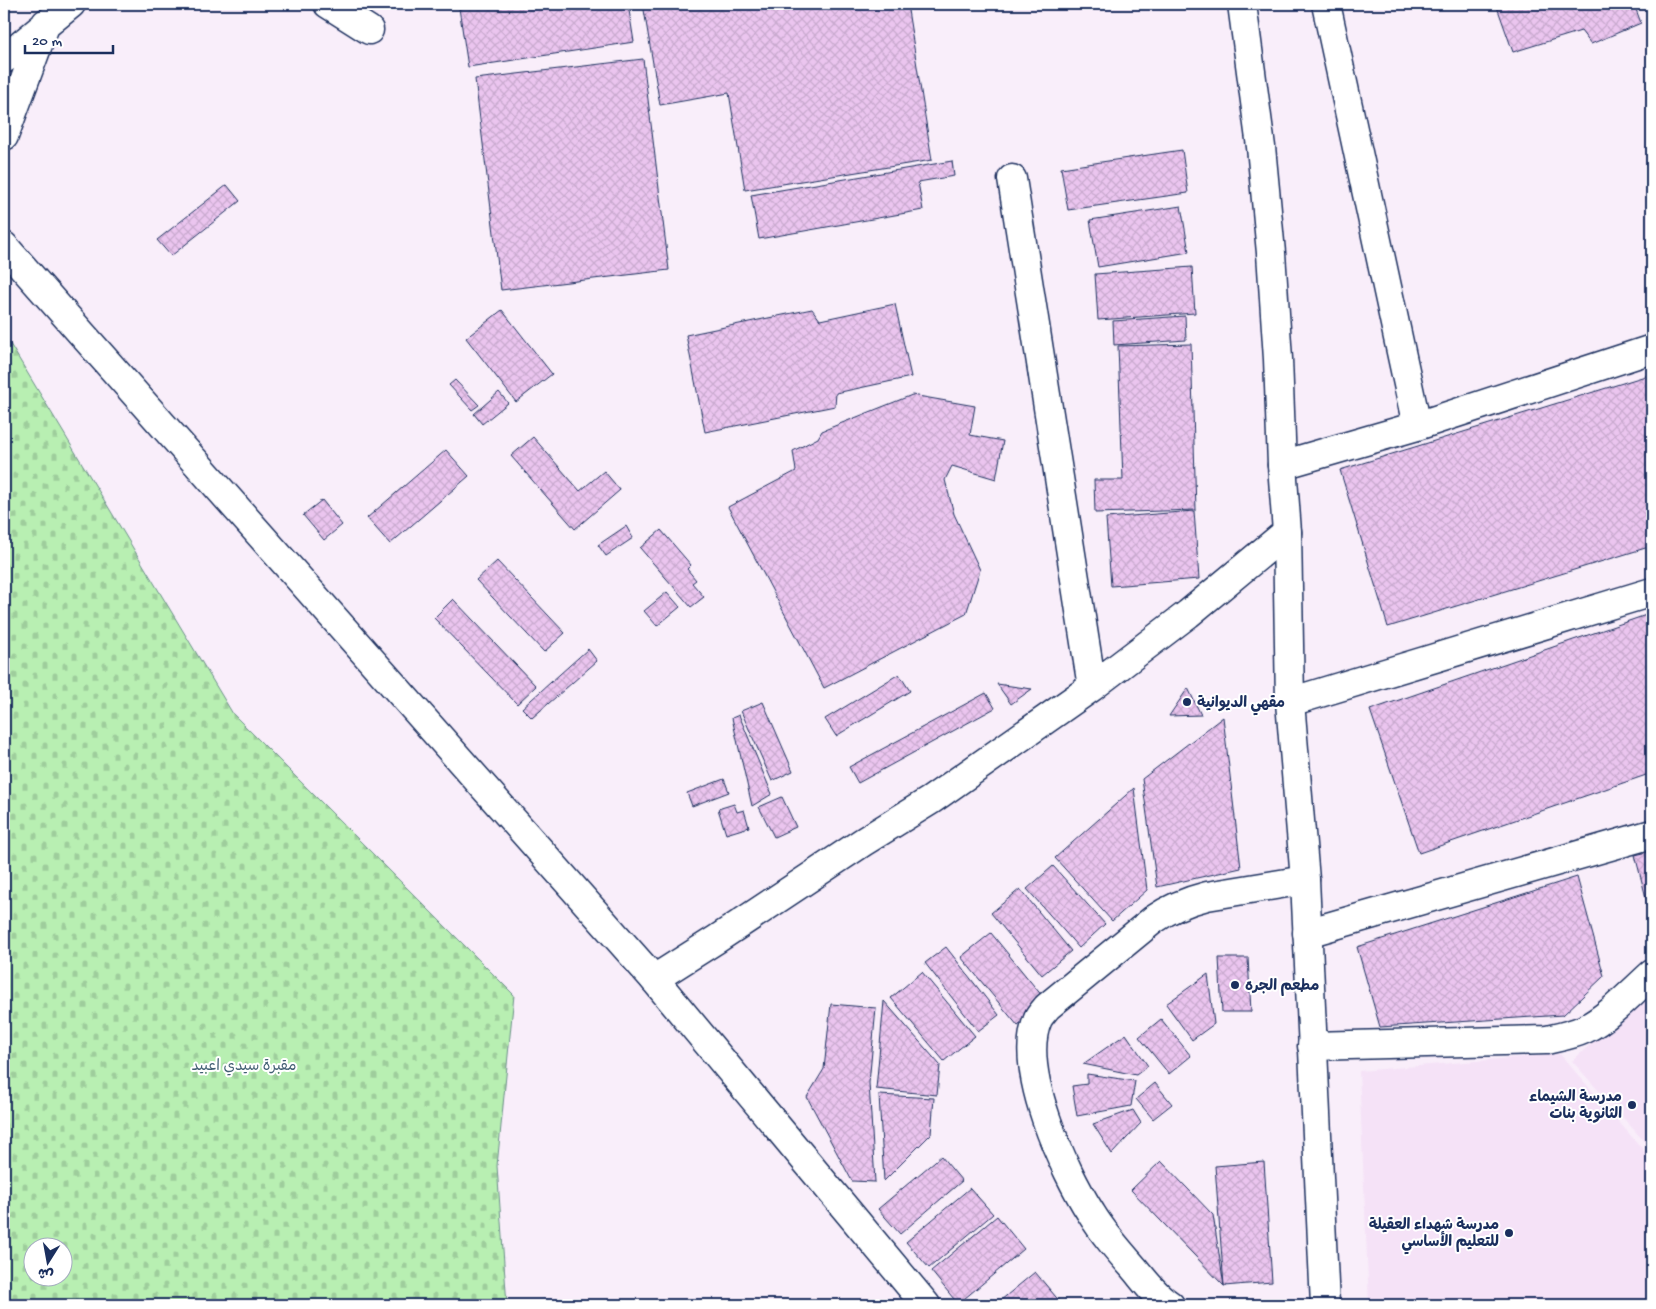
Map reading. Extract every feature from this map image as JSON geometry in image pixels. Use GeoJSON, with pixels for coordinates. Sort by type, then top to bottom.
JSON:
{"type":"FeatureCollection","features":[{"type":"Feature","properties":{"kind":"street"},"geometry":{"type":"LineString","coordinates":[[4,59],[71,4]]}},
{"type":"Feature","properties":{"kind":"street"},"geometry":{"type":"LineString","coordinates":[[328,4],[369,30]]}},
{"type":"Feature","properties":{"kind":"street"},"geometry":{"type":"LineString","coordinates":[[1242,4],[1261,147],[1278,359],[1282,465],[1287,532],[1290,702],[1305,880],[1325,1305]]}},
{"type":"Feature","properties":{"kind":"street"},"geometry":{"type":"LineString","coordinates":[[1326,4],[1417,426]]}},
{"type":"Feature","properties":{"kind":"street"},"geometry":{"type":"LineString","coordinates":[[4,136],[46,23]]}},
{"type":"Feature","properties":{"kind":"street"},"geometry":{"type":"LineString","coordinates":[[1012,178],[1092,687]]}},
{"type":"Feature","properties":{"kind":"street"},"geometry":{"type":"LineString","coordinates":[[4,246],[654,979],[926,1305]]}},
{"type":"Feature","properties":{"kind":"street"},"geometry":{"type":"LineString","coordinates":[[1282,465],[1417,426],[1652,349]]}},
{"type":"Feature","properties":{"kind":"street"},"geometry":{"type":"LineString","coordinates":[[654,979],[863,842],[931,800],[1092,687],[1188,614],[1287,532]]}},
{"type":"Feature","properties":{"kind":"street"},"geometry":{"type":"LineString","coordinates":[[1290,702],[1652,592]]}},
{"type":"Feature","properties":{"kind":"street"},"geometry":{"type":"LineString","coordinates":[[1307,933],[1652,834]]}},
{"type":"Feature","properties":{"kind":"street"},"geometry":{"type":"LineString","coordinates":[[1170,1305],[1158,1296],[1110,1240],[1091,1214],[1075,1185],[1053,1136],[1037,1084],[1033,1064],[1035,1028],[1039,1017],[1048,1007],[1166,911],[1193,899],[1206,896],[1305,880]]}},
{"type":"Feature","properties":{"kind":"street"},"geometry":{"type":"LineString","coordinates":[[1312,1046],[1546,1040],[1573,1034],[1597,1022],[1652,974]]}},
{"type":"Feature","properties":{"kind":"shaded area","name":"مدرسة الشيماء الثانوية بنات"},"geometry":{"type":"Polygon","coordinates":[[[1652,989],[1652,1150],[1572,1061],[1652,989]]]}},
{"type":"Feature","properties":{"kind":"shaded area","name":"مدرسة شهداء العقيلة للتعليم الأساسي"},"geometry":{"type":"Polygon","coordinates":[[[1560,1054],[1652,1160],[1652,1305],[1369,1305],[1359,1071],[1560,1054]]]}},
{"type":"Feature","properties":{"kind":"green space","name":"مقبرة سيدي اعبيد"},"geometry":{"type":"Polygon","coordinates":[[[4,334],[233,714],[514,995],[497,1166],[507,1305],[4,1305],[4,334]]]}},
{"type":"Feature","properties":{"kind":"building"},"geometry":{"type":"Polygon","coordinates":[[[488,4],[628,4],[634,42],[468,67],[459,8],[488,4]]]}},
{"type":"Feature","properties":{"kind":"building"},"geometry":{"type":"Polygon","coordinates":[[[643,4],[907,4],[932,160],[745,190],[729,93],[660,105],[643,4]]]}},
{"type":"Feature","properties":{"kind":"building"},"geometry":{"type":"Polygon","coordinates":[[[1496,4],[1634,4],[1641,23],[1591,44],[1581,31],[1513,52],[1496,4]]]}},
{"type":"Feature","properties":{"kind":"building"},"geometry":{"type":"Polygon","coordinates":[[[643,59],[669,270],[501,290],[475,79],[643,59]]]}},
{"type":"Feature","properties":{"kind":"building"},"geometry":{"type":"Polygon","coordinates":[[[1182,150],[1188,193],[1068,210],[1061,168],[1182,150]]]}},
{"type":"Feature","properties":{"kind":"building"},"geometry":{"type":"Polygon","coordinates":[[[952,161],[954,176],[918,182],[923,210],[759,239],[751,195],[952,161]]]}},
{"type":"Feature","properties":{"kind":"building"},"geometry":{"type":"Polygon","coordinates":[[[227,185],[240,201],[171,256],[157,240],[227,185]]]}},
{"type":"Feature","properties":{"kind":"building"},"geometry":{"type":"Polygon","coordinates":[[[1181,206],[1189,252],[1098,267],[1090,220],[1181,206]]]}},
{"type":"Feature","properties":{"kind":"building"},"geometry":{"type":"Polygon","coordinates":[[[1192,267],[1195,313],[1098,320],[1095,274],[1192,267]]]}},
{"type":"Feature","properties":{"kind":"building"},"geometry":{"type":"Polygon","coordinates":[[[895,304],[911,377],[836,393],[835,406],[705,432],[686,335],[812,309],[820,320],[895,304]]]}},
{"type":"Feature","properties":{"kind":"building"},"geometry":{"type":"Polygon","coordinates":[[[502,310],[552,374],[516,402],[466,338],[502,310]]]}},
{"type":"Feature","properties":{"kind":"building"},"geometry":{"type":"Polygon","coordinates":[[[1185,316],[1186,340],[1114,345],[1113,321],[1185,316]]]}},
{"type":"Feature","properties":{"kind":"building"},"geometry":{"type":"Polygon","coordinates":[[[1191,344],[1196,510],[1095,513],[1094,480],[1123,480],[1118,346],[1191,344]]]}},
{"type":"Feature","properties":{"kind":"building"},"geometry":{"type":"Polygon","coordinates":[[[1652,374],[1652,546],[1388,627],[1340,470],[1652,374]]]}},
{"type":"Feature","properties":{"kind":"building"},"geometry":{"type":"Polygon","coordinates":[[[455,380],[479,405],[472,410],[449,385],[455,380]]]}},
{"type":"Feature","properties":{"kind":"building"},"geometry":{"type":"Polygon","coordinates":[[[499,392],[508,403],[482,424],[474,414],[499,392]]]}},
{"type":"Feature","properties":{"kind":"building"},"geometry":{"type":"Polygon","coordinates":[[[912,395],[975,406],[970,435],[1003,441],[996,479],[952,466],[945,480],[954,514],[980,570],[966,614],[824,688],[728,507],[796,471],[793,451],[818,438],[822,431],[912,395]]]}},
{"type":"Feature","properties":{"kind":"building"},"geometry":{"type":"Polygon","coordinates":[[[533,437],[580,491],[604,471],[620,490],[575,529],[511,456],[533,437]]]}},
{"type":"Feature","properties":{"kind":"building"},"geometry":{"type":"Polygon","coordinates":[[[446,450],[469,476],[390,544],[367,518],[446,450]]]}},
{"type":"Feature","properties":{"kind":"building"},"geometry":{"type":"Polygon","coordinates":[[[322,500],[342,525],[324,540],[303,515],[322,500]]]}},
{"type":"Feature","properties":{"kind":"building"},"geometry":{"type":"Polygon","coordinates":[[[1194,511],[1199,579],[1111,586],[1106,518],[1194,511]]]}},
{"type":"Feature","properties":{"kind":"building"},"geometry":{"type":"Polygon","coordinates":[[[626,526],[633,538],[606,556],[598,545],[626,526]]]}},
{"type":"Feature","properties":{"kind":"building"},"geometry":{"type":"Polygon","coordinates":[[[661,530],[691,565],[687,569],[696,580],[692,583],[704,597],[691,607],[640,548],[661,530]]]}},
{"type":"Feature","properties":{"kind":"building"},"geometry":{"type":"Polygon","coordinates":[[[497,561],[565,633],[544,652],[476,580],[497,561]]]}},
{"type":"Feature","properties":{"kind":"building"},"geometry":{"type":"Polygon","coordinates":[[[667,592],[680,607],[657,626],[644,611],[667,592]]]}},
{"type":"Feature","properties":{"kind":"building"},"geometry":{"type":"Polygon","coordinates":[[[453,599],[536,686],[517,704],[434,618],[453,599]]]}},
{"type":"Feature","properties":{"kind":"building"},"geometry":{"type":"Polygon","coordinates":[[[1652,613],[1652,773],[1419,853],[1370,710],[1652,613]]]}},
{"type":"Feature","properties":{"kind":"building"},"geometry":{"type":"Polygon","coordinates":[[[588,649],[597,661],[532,718],[522,708],[588,649]]]}},
{"type":"Feature","properties":{"kind":"building"},"geometry":{"type":"Polygon","coordinates":[[[899,674],[910,691],[836,736],[825,719],[899,674]]]}},
{"type":"Feature","properties":{"kind":"building"},"geometry":{"type":"Polygon","coordinates":[[[997,684],[1032,689],[1011,704],[997,684]]]}},
{"type":"Feature","properties":{"kind":"building","name":"مقهي الديوانية"},"geometry":{"type":"Polygon","coordinates":[[[1188,688],[1201,715],[1169,716],[1188,688]]]}},
{"type":"Feature","properties":{"kind":"building"},"geometry":{"type":"Polygon","coordinates":[[[986,693],[995,708],[858,783],[849,767],[986,693]]]}},
{"type":"Feature","properties":{"kind":"building"},"geometry":{"type":"Polygon","coordinates":[[[763,702],[793,771],[772,781],[741,711],[763,702]]]}},
{"type":"Feature","properties":{"kind":"building"},"geometry":{"type":"Polygon","coordinates":[[[739,715],[772,794],[752,806],[732,718],[739,715]]]}},
{"type":"Feature","properties":{"kind":"building"},"geometry":{"type":"Polygon","coordinates":[[[1223,717],[1241,868],[1157,887],[1142,779],[1223,717]]]}},
{"type":"Feature","properties":{"kind":"building"},"geometry":{"type":"Polygon","coordinates":[[[724,779],[729,792],[692,806],[687,793],[724,779]]]}},
{"type":"Feature","properties":{"kind":"building"},"geometry":{"type":"Polygon","coordinates":[[[1134,788],[1147,890],[1112,921],[1055,858],[1134,788]]]}},
{"type":"Feature","properties":{"kind":"building"},"geometry":{"type":"Polygon","coordinates":[[[782,797],[796,827],[774,837],[759,807],[782,797]]]}},
{"type":"Feature","properties":{"kind":"building"},"geometry":{"type":"Polygon","coordinates":[[[734,804],[737,812],[744,810],[749,827],[726,834],[718,809],[734,804]]]}},
{"type":"Feature","properties":{"kind":"building"},"geometry":{"type":"Polygon","coordinates":[[[1652,851],[1652,921],[1635,855],[1652,851]]]}},
{"type":"Feature","properties":{"kind":"building"},"geometry":{"type":"Polygon","coordinates":[[[1053,866],[1105,924],[1079,948],[1027,889],[1053,866]]]}},
{"type":"Feature","properties":{"kind":"building"},"geometry":{"type":"Polygon","coordinates":[[[1577,877],[1604,976],[1563,1015],[1380,1027],[1357,947],[1577,877]]]}},
{"type":"Feature","properties":{"kind":"building"},"geometry":{"type":"Polygon","coordinates":[[[1020,889],[1071,951],[1042,975],[991,913],[1020,889]]]}},
{"type":"Feature","properties":{"kind":"building"},"geometry":{"type":"Polygon","coordinates":[[[991,933],[1047,1002],[1018,1026],[961,957],[991,933]]]}},
{"type":"Feature","properties":{"kind":"building"},"geometry":{"type":"Polygon","coordinates":[[[946,947],[999,1015],[978,1031],[925,963],[946,947]]]}},
{"type":"Feature","properties":{"kind":"building","name":"مطعم الجره"},"geometry":{"type":"Polygon","coordinates":[[[1219,958],[1248,958],[1251,1012],[1222,1012],[1219,958]]]}},
{"type":"Feature","properties":{"kind":"building"},"geometry":{"type":"Polygon","coordinates":[[[922,972],[975,1036],[944,1061],[891,998],[922,972]]]}},
{"type":"Feature","properties":{"kind":"building"},"geometry":{"type":"Polygon","coordinates":[[[1208,974],[1214,1024],[1192,1040],[1166,1004],[1208,974]]]}},
{"type":"Feature","properties":{"kind":"building"},"geometry":{"type":"Polygon","coordinates":[[[884,1001],[940,1065],[937,1095],[876,1089],[884,1001]]]}},
{"type":"Feature","properties":{"kind":"building"},"geometry":{"type":"Polygon","coordinates":[[[831,1004],[876,1008],[869,1083],[875,1182],[852,1181],[807,1097],[824,1069],[831,1004]]]}},
{"type":"Feature","properties":{"kind":"building"},"geometry":{"type":"Polygon","coordinates":[[[1161,1019],[1191,1056],[1169,1074],[1139,1037],[1161,1019]]]}},
{"type":"Feature","properties":{"kind":"building"},"geometry":{"type":"Polygon","coordinates":[[[1126,1034],[1148,1066],[1136,1075],[1083,1064],[1126,1034]]]}},
{"type":"Feature","properties":{"kind":"building"},"geometry":{"type":"Polygon","coordinates":[[[1087,1074],[1135,1081],[1131,1106],[1077,1116],[1072,1086],[1087,1084],[1087,1074]]]}},
{"type":"Feature","properties":{"kind":"building"},"geometry":{"type":"Polygon","coordinates":[[[1155,1083],[1172,1104],[1153,1119],[1136,1099],[1155,1083]]]}},
{"type":"Feature","properties":{"kind":"building"},"geometry":{"type":"Polygon","coordinates":[[[879,1095],[934,1098],[931,1134],[884,1181],[879,1095]]]}},
{"type":"Feature","properties":{"kind":"building"},"geometry":{"type":"Polygon","coordinates":[[[1133,1110],[1141,1123],[1112,1154],[1093,1124],[1133,1110]]]}},
{"type":"Feature","properties":{"kind":"building"},"geometry":{"type":"Polygon","coordinates":[[[941,1156],[962,1181],[900,1234],[878,1209],[941,1156]]]}},
{"type":"Feature","properties":{"kind":"building"},"geometry":{"type":"Polygon","coordinates":[[[1161,1161],[1213,1215],[1224,1286],[1131,1190],[1161,1161]]]}},
{"type":"Feature","properties":{"kind":"building"},"geometry":{"type":"Polygon","coordinates":[[[1264,1162],[1272,1282],[1224,1286],[1215,1166],[1264,1162]]]}},
{"type":"Feature","properties":{"kind":"building"},"geometry":{"type":"Polygon","coordinates":[[[970,1188],[993,1214],[929,1268],[906,1242],[970,1188]]]}},
{"type":"Feature","properties":{"kind":"building"},"geometry":{"type":"Polygon","coordinates":[[[997,1216],[1024,1249],[958,1304],[931,1271],[997,1216]]]}},
{"type":"Feature","properties":{"kind":"building"},"geometry":{"type":"Polygon","coordinates":[[[1035,1272],[1061,1303],[1059,1305],[995,1305],[1035,1272]]]}},
{"type":"Feature","properties":{"kind":"place","name":"مقهي الديوانية"},"geometry":{"type":"Point","coordinates":[1187,702]}},
{"type":"Feature","properties":{"kind":"place","name":"مطعم الجره"},"geometry":{"type":"Point","coordinates":[1235,985]}},
{"type":"Feature","properties":{"kind":"place","name":"مدرسة الشيماء الثانوية بنات"},"geometry":{"type":"Point","coordinates":[1632,1105]}},
{"type":"Feature","properties":{"kind":"place","name":"مدرسة شهداء العقيلة للتعليم الأساسي"},"geometry":{"type":"Point","coordinates":[1509,1233]}}]}
